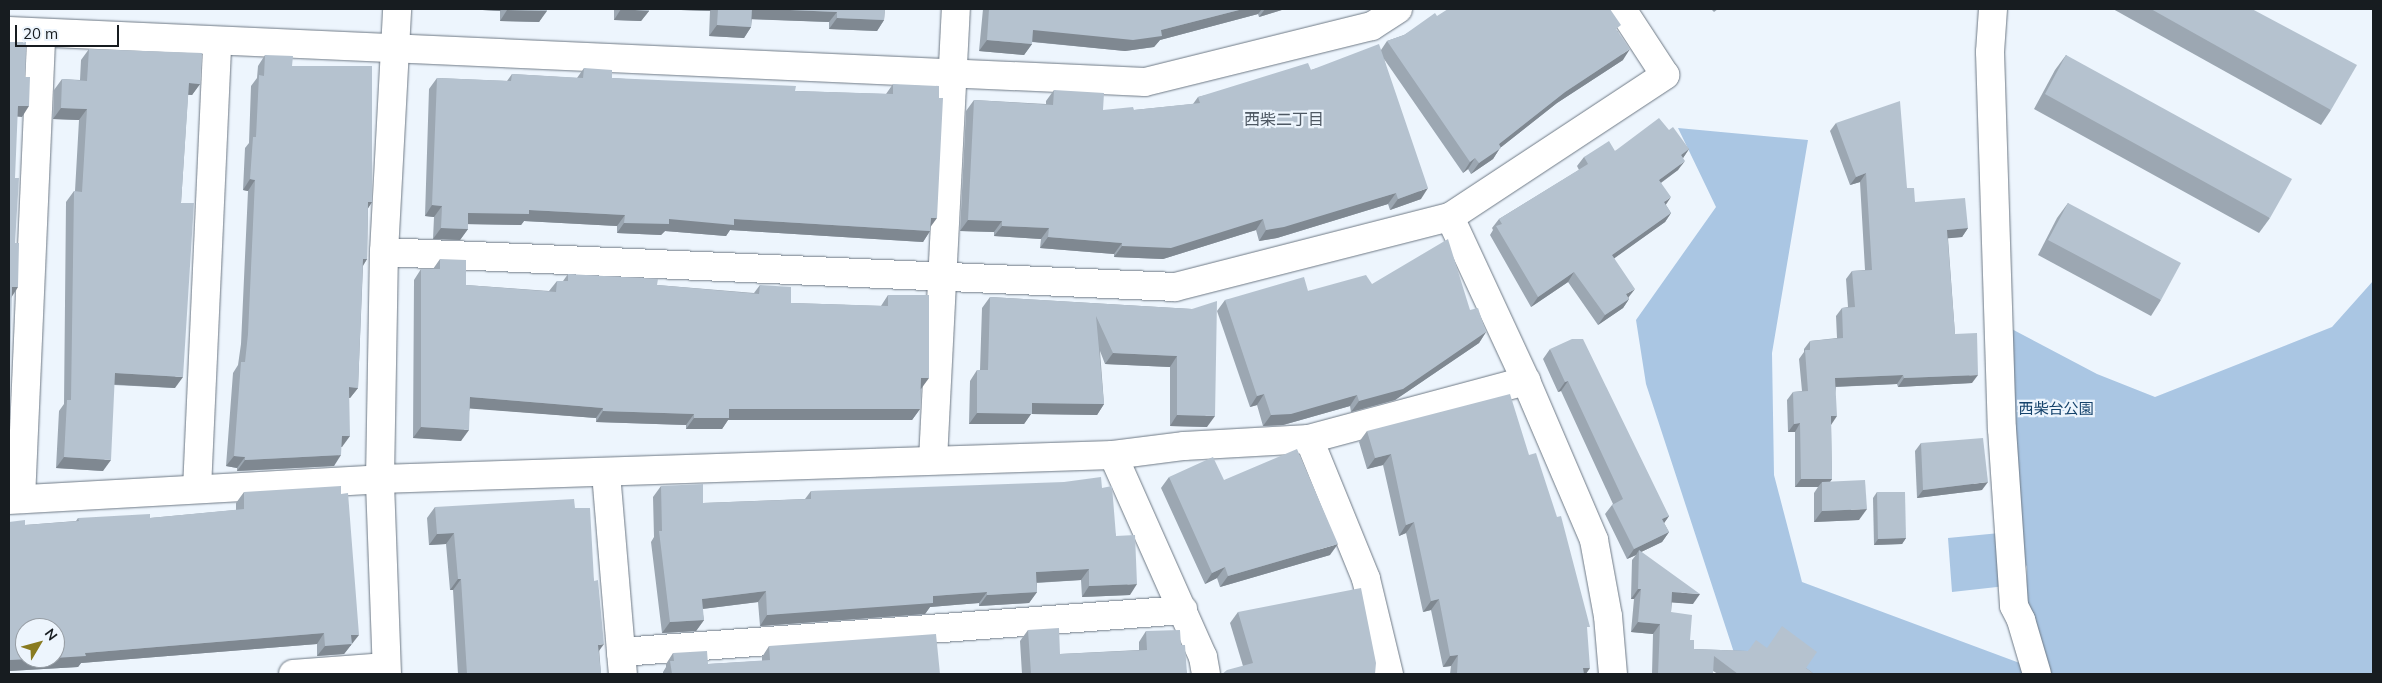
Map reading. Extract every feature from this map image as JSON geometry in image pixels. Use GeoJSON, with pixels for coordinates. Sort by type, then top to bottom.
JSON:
{"type":"FeatureCollection","features":[{"type":"Feature","properties":{"kind":"street"},"geometry":{"type":"LineString","coordinates":[[293,674],[387,670],[380,479],[384,252],[397,9]]}},
{"type":"Feature","properties":{"kind":"street"},"geometry":{"type":"LineString","coordinates":[[933,460],[956,9]]}},
{"type":"Feature","properties":{"kind":"street"},"geometry":{"type":"LineString","coordinates":[[9,31],[217,42],[396,48],[954,75],[1145,82],[1372,26],[1398,9]]}},
{"type":"Feature","properties":{"kind":"street"},"geometry":{"type":"LineString","coordinates":[[384,252],[1175,287],[1450,217],[1665,75],[1622,9]]}},
{"type":"Feature","properties":{"kind":"street"},"geometry":{"type":"LineString","coordinates":[[1993,9],[1990,52],[2003,439],[2014,606],[2021,620],[2037,674]]}},
{"type":"Feature","properties":{"kind":"street"},"geometry":{"type":"LineString","coordinates":[[41,33],[15,499],[380,479],[1114,455],[1184,446],[1309,439],[1526,381]]}},
{"type":"Feature","properties":{"kind":"street"},"geometry":{"type":"LineString","coordinates":[[197,489],[217,42]]}},
{"type":"Feature","properties":{"kind":"street"},"geometry":{"type":"LineString","coordinates":[[1450,217],[1526,381],[1594,540],[1608,616],[1613,674]]}},
{"type":"Feature","properties":{"kind":"street"},"geometry":{"type":"LineString","coordinates":[[1309,439],[1366,580],[1390,674]]}},
{"type":"Feature","properties":{"kind":"street"},"geometry":{"type":"LineString","coordinates":[[1114,455],[1203,657],[1206,674]]}},
{"type":"Feature","properties":{"kind":"street"},"geometry":{"type":"LineString","coordinates":[[606,473],[622,663],[1183,610]]}},
{"type":"Feature","properties":{"kind":"green space","name":"西柴台公園"},"geometry":{"type":"Polygon","coordinates":[[[1678,128],[1808,140],[1772,353],[1774,475],[1802,582],[2025,665],[2027,565],[2015,585],[1952,592],[1948,538],[2010,532],[2006,326],[2097,374],[2155,397],[2332,327],[2373,281],[2373,674],[1741,674],[1646,384],[1636,320],[1716,207],[1678,128]]]}},
{"type":"Feature","properties":{"kind":"building"},"geometry":{"type":"Polygon","coordinates":[[[547,9],[547,11],[507,10],[547,9]]]}},
{"type":"Feature","properties":{"kind":"building"},"geometry":{"type":"Polygon","coordinates":[[[621,9],[649,9],[649,11],[621,9]]]}},
{"type":"Feature","properties":{"kind":"building"},"geometry":{"type":"Polygon","coordinates":[[[718,9],[752,9],[751,27],[717,25],[718,9]]]}},
{"type":"Feature","properties":{"kind":"building"},"geometry":{"type":"Polygon","coordinates":[[[767,9],[885,9],[884,20],[837,18],[837,12],[767,9]]]}},
{"type":"Feature","properties":{"kind":"building"},"geometry":{"type":"Polygon","coordinates":[[[989,9],[1243,9],[1161,30],[1162,36],[1133,40],[1033,30],[1032,44],[987,40],[989,9]]]}},
{"type":"Feature","properties":{"kind":"building"},"geometry":{"type":"Polygon","coordinates":[[[1448,9],[1610,9],[1621,25],[1616,29],[1630,49],[1565,92],[1499,144],[1501,148],[1479,163],[1475,158],[1470,162],[1387,41],[1404,35],[1435,13],[1437,16],[1448,9]]]}},
{"type":"Feature","properties":{"kind":"building"},"geometry":{"type":"Polygon","coordinates":[[[2151,9],[2252,9],[2357,65],[2331,110],[2151,9]]]}},
{"type":"Feature","properties":{"kind":"building"},"geometry":{"type":"Polygon","coordinates":[[[9,42],[26,42],[25,77],[30,77],[29,106],[18,106],[15,178],[19,178],[15,243],[19,243],[18,287],[12,287],[9,420],[9,42]]]}},
{"type":"Feature","properties":{"kind":"building"},"geometry":{"type":"Polygon","coordinates":[[[1379,44],[1428,188],[1398,199],[1396,193],[1284,227],[1266,230],[1263,219],[1171,248],[1122,246],[1122,243],[1048,237],[1049,228],[1002,226],[1002,221],[968,220],[974,100],[1053,105],[1054,90],[1104,93],[1103,110],[1133,107],[1134,110],[1200,103],[1198,97],[1308,63],[1311,70],[1379,44]]]}},
{"type":"Feature","properties":{"kind":"building"},"geometry":{"type":"Polygon","coordinates":[[[89,49],[202,53],[200,84],[189,83],[181,203],[194,203],[183,377],[115,373],[111,460],[64,457],[67,400],[71,400],[74,191],[82,192],[87,109],[61,108],[62,79],[87,81],[89,49]]]}},
{"type":"Feature","properties":{"kind":"building"},"geometry":{"type":"Polygon","coordinates":[[[265,55],[293,56],[292,66],[372,66],[372,202],[368,202],[367,259],[363,259],[358,388],[349,387],[350,436],[342,436],[341,455],[245,460],[245,457],[234,456],[241,362],[245,362],[248,334],[255,180],[250,179],[253,137],[256,137],[259,75],[264,76],[265,55]]]}},
{"type":"Feature","properties":{"kind":"building"},"geometry":{"type":"Polygon","coordinates":[[[2066,55],[2292,179],[2270,218],[2045,94],[2066,55]]]}},
{"type":"Feature","properties":{"kind":"building"},"geometry":{"type":"Polygon","coordinates":[[[584,68],[612,70],[612,78],[796,86],[795,91],[893,94],[893,84],[939,86],[939,98],[943,98],[937,218],[931,218],[930,231],[734,219],[734,225],[669,219],[669,224],[624,223],[625,215],[529,210],[529,214],[468,213],[468,229],[441,228],[442,206],[432,205],[437,78],[511,81],[512,74],[583,78],[584,68]]]}},
{"type":"Feature","properties":{"kind":"building"},"geometry":{"type":"Polygon","coordinates":[[[1900,101],[1907,188],[1914,188],[1915,202],[1965,198],[1968,228],[1947,230],[1955,334],[1977,333],[1978,375],[1904,378],[1903,375],[1835,378],[1837,416],[1831,416],[1832,479],[1801,479],[1800,423],[1794,424],[1793,392],[1808,391],[1805,350],[1810,350],[1810,341],[1843,338],[1842,308],[1855,307],[1852,271],[1872,270],[1866,173],[1856,177],[1836,123],[1900,101]]]}},
{"type":"Feature","properties":{"kind":"building"},"geometry":{"type":"Polygon","coordinates":[[[1659,118],[1669,130],[1673,127],[1689,149],[1681,155],[1685,161],[1659,180],[1671,197],[1664,202],[1671,213],[1612,255],[1635,289],[1626,294],[1629,299],[1605,315],[1574,272],[1538,297],[1496,226],[1502,224],[1499,219],[1588,164],[1584,157],[1609,141],[1615,151],[1659,118]]]}},
{"type":"Feature","properties":{"kind":"building"},"geometry":{"type":"Polygon","coordinates":[[[2068,203],[2181,263],[2161,300],[2048,240],[2068,203]]]}},
{"type":"Feature","properties":{"kind":"building"},"geometry":{"type":"Polygon","coordinates":[[[1448,239],[1470,310],[1478,308],[1486,332],[1403,389],[1359,401],[1357,395],[1291,414],[1271,415],[1264,394],[1257,396],[1225,300],[1304,277],[1308,291],[1366,275],[1372,284],[1448,239]]]}},
{"type":"Feature","properties":{"kind":"building"},"geometry":{"type":"Polygon","coordinates":[[[440,259],[466,260],[466,285],[556,292],[557,281],[568,281],[568,274],[658,279],[657,285],[759,294],[760,285],[791,287],[791,303],[888,306],[888,295],[929,295],[929,378],[921,378],[920,409],[729,409],[729,418],[694,418],[694,414],[603,411],[603,408],[470,397],[469,430],[421,427],[421,269],[440,269],[440,259]]]}},
{"type":"Feature","properties":{"kind":"building"},"geometry":{"type":"Polygon","coordinates":[[[990,297],[1192,309],[1217,301],[1215,416],[1177,415],[1177,356],[1113,353],[1096,316],[1104,404],[1032,403],[1032,414],[977,413],[977,370],[988,370],[990,297]]]}},
{"type":"Feature","properties":{"kind":"building"},"geometry":{"type":"Polygon","coordinates":[[[1572,339],[1583,339],[1669,516],[1662,519],[1669,532],[1634,549],[1612,505],[1623,499],[1568,381],[1565,382],[1550,349],[1572,339]]]}},
{"type":"Feature","properties":{"kind":"building"},"geometry":{"type":"Polygon","coordinates":[[[1510,394],[1529,455],[1536,453],[1557,517],[1561,516],[1590,627],[1587,627],[1590,668],[1583,668],[1584,674],[1457,674],[1458,655],[1450,656],[1439,599],[1431,601],[1414,522],[1406,525],[1391,454],[1375,458],[1367,431],[1510,394]]]}},
{"type":"Feature","properties":{"kind":"building"},"geometry":{"type":"Polygon","coordinates":[[[1983,438],[1988,482],[1923,490],[1921,443],[1983,438]]]}},
{"type":"Feature","properties":{"kind":"building"},"geometry":{"type":"Polygon","coordinates":[[[1297,449],[1338,544],[1228,576],[1225,567],[1212,573],[1169,477],[1213,457],[1224,480],[1297,449]]]}},
{"type":"Feature","properties":{"kind":"building"},"geometry":{"type":"Polygon","coordinates":[[[1101,477],[1102,488],[1112,486],[1116,536],[1135,535],[1137,584],[1089,586],[1089,569],[1036,572],[1037,592],[987,595],[987,592],[933,596],[933,603],[767,615],[766,591],[702,599],[704,620],[670,622],[659,531],[662,531],[661,486],[703,484],[703,503],[811,499],[811,491],[1064,482],[1101,477]]]}},
{"type":"Feature","properties":{"kind":"building"},"geometry":{"type":"Polygon","coordinates":[[[1865,480],[1867,509],[1822,511],[1822,482],[1865,480]]]}},
{"type":"Feature","properties":{"kind":"building"},"geometry":{"type":"Polygon","coordinates":[[[341,486],[341,494],[348,493],[359,635],[351,635],[352,644],[325,646],[324,633],[85,653],[86,656],[65,657],[65,618],[15,618],[15,660],[9,660],[9,522],[25,520],[25,525],[79,521],[78,518],[150,514],[150,518],[244,509],[244,492],[341,486]]]}},
{"type":"Feature","properties":{"kind":"building"},"geometry":{"type":"Polygon","coordinates":[[[1877,492],[1905,492],[1906,538],[1878,539],[1877,492]]]}},
{"type":"Feature","properties":{"kind":"building"},"geometry":{"type":"Polygon","coordinates":[[[574,499],[575,508],[590,508],[594,581],[598,580],[604,644],[598,645],[601,674],[467,674],[461,579],[458,579],[454,533],[437,534],[435,507],[574,499]]]}},
{"type":"Feature","properties":{"kind":"building"},"geometry":{"type":"Polygon","coordinates":[[[1639,550],[1700,594],[1672,592],[1671,612],[1692,615],[1690,640],[1694,640],[1694,649],[1748,651],[1756,640],[1767,648],[1782,626],[1817,652],[1806,668],[1814,674],[1738,674],[1714,656],[1713,674],[1658,674],[1660,624],[1638,622],[1641,589],[1638,589],[1639,550]]]}},
{"type":"Feature","properties":{"kind":"building"},"geometry":{"type":"Polygon","coordinates":[[[1361,588],[1376,663],[1375,674],[1222,674],[1227,670],[1253,663],[1238,612],[1361,588]]]}},
{"type":"Feature","properties":{"kind":"building"},"geometry":{"type":"Polygon","coordinates":[[[1059,628],[1060,654],[1147,650],[1146,631],[1180,630],[1181,645],[1185,645],[1187,674],[1031,674],[1028,630],[1059,628]]]}},
{"type":"Feature","properties":{"kind":"building"},"geometry":{"type":"Polygon","coordinates":[[[936,634],[940,674],[672,674],[670,661],[674,661],[673,653],[707,651],[708,664],[770,660],[769,646],[936,634]]]}},
{"type":"Feature","properties":{"kind":"district","name":"西柴二丁目"},"geometry":{"type":"Point","coordinates":[1284,119]}}]}
